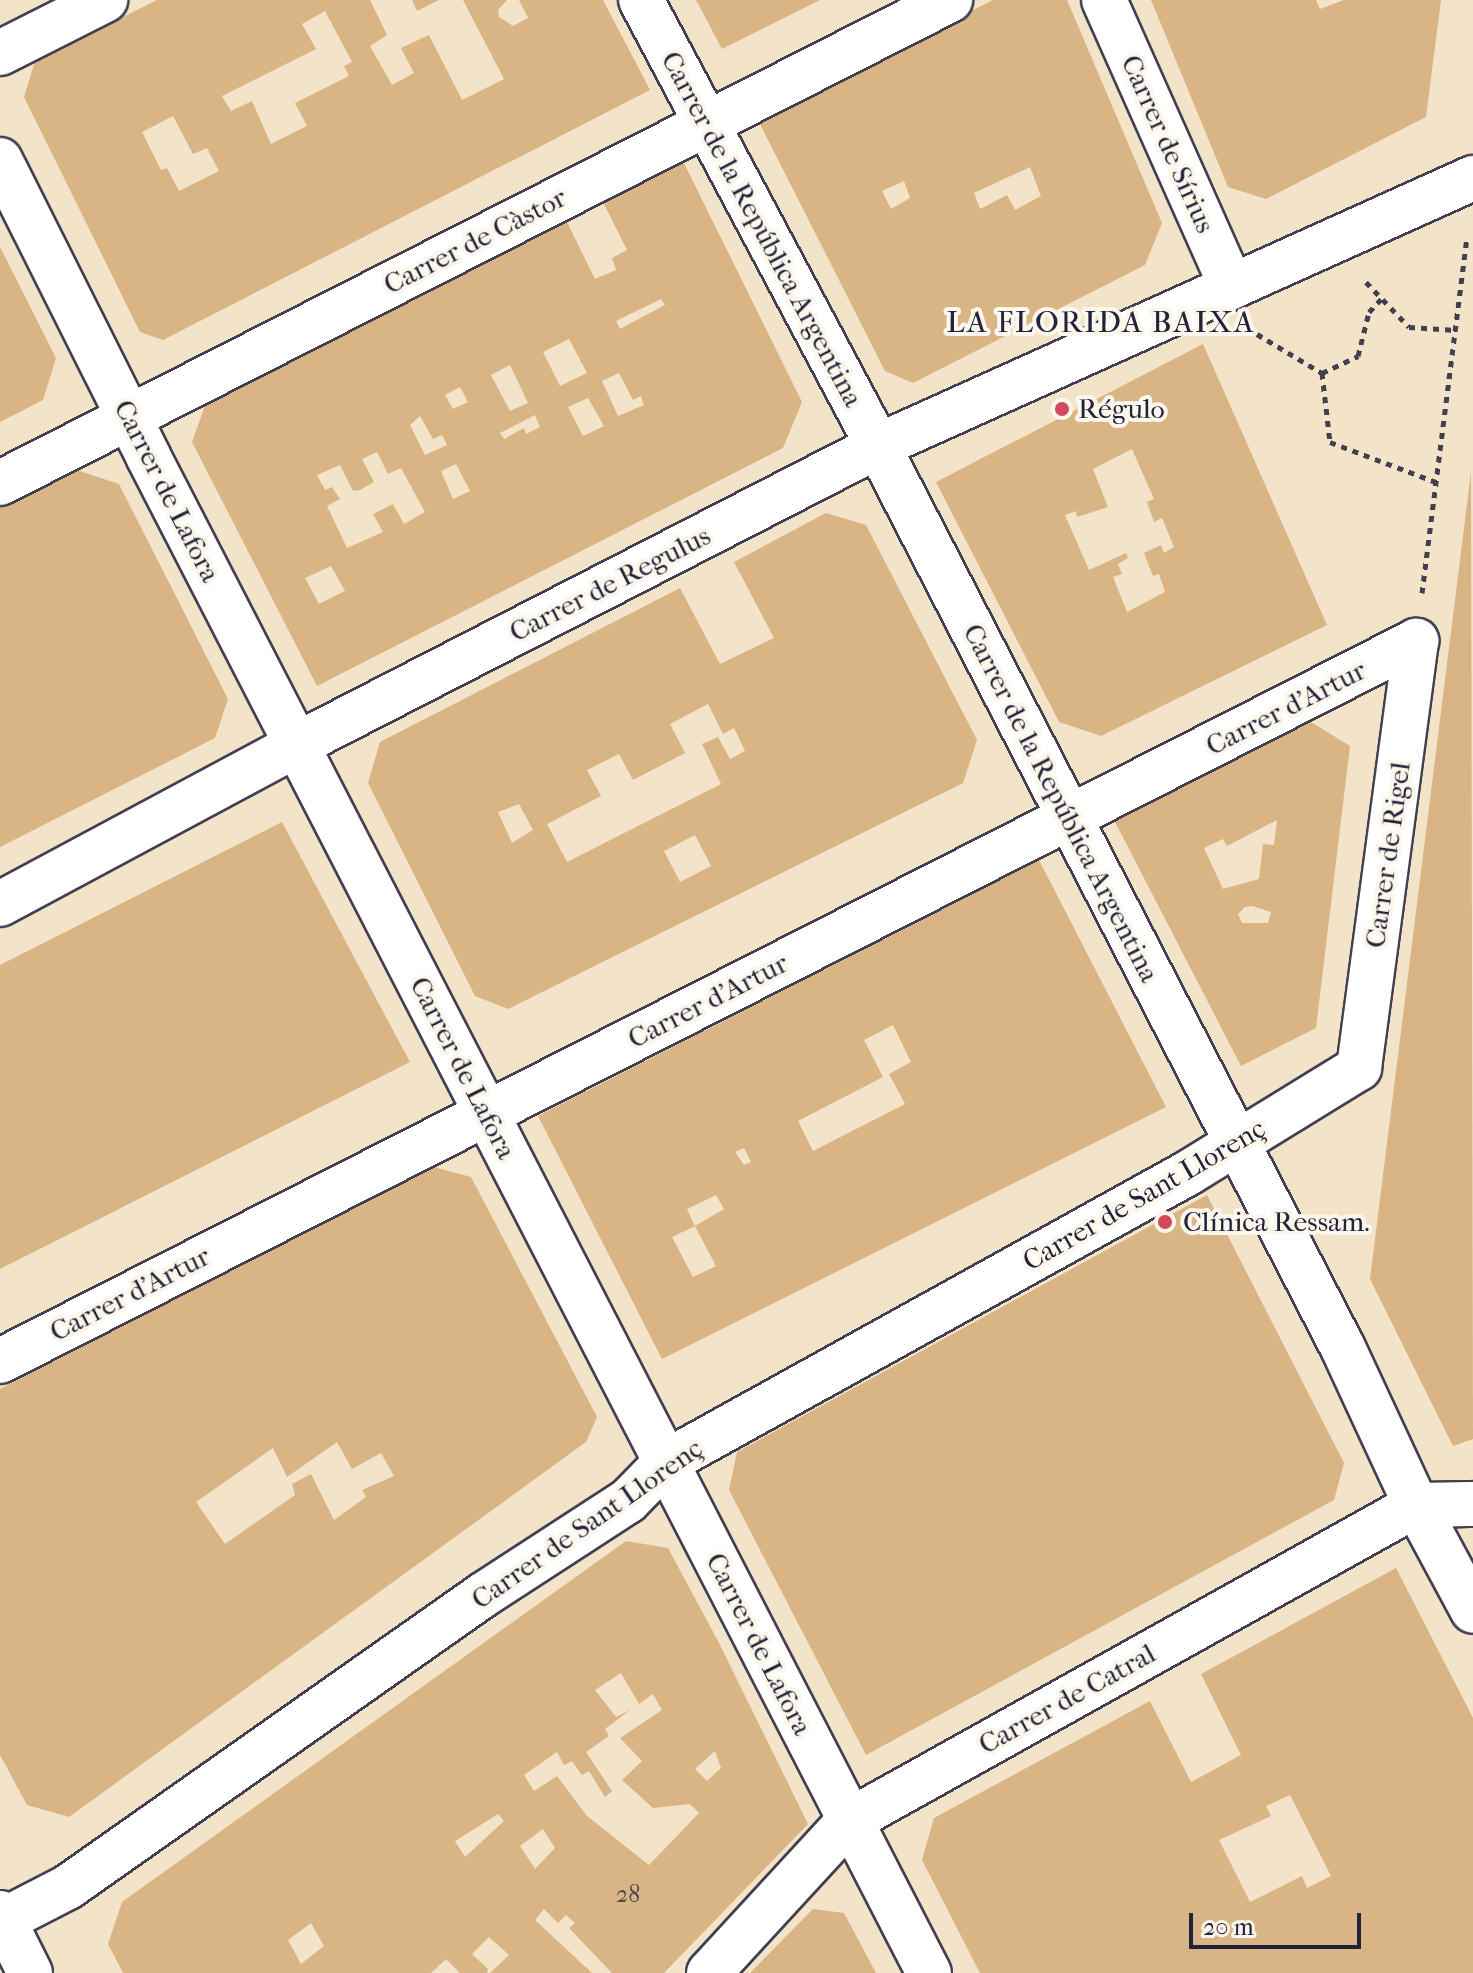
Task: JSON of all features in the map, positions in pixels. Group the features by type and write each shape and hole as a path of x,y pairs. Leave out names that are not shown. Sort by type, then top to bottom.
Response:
{"street":[{"path":"0,53 105,0"},
{"name":"Carrer de la República Argentina","path":"641,0 704,125 878,446 1343,1348 1416,1505 1473,1611"},
{"name":"Carrer de Càstor","path":"0,483 950,0"},
{"name":"Carrer de Sírius","path":"1104,0 1217,294"},
{"name":"Carrer de Lafora","path":"0,160 128,418 929,1973"},
{"name":"Carrer de Regulus","path":"0,904 298,744 878,446 1473,178"},
{"name":"Carrer d'Artur","path":"0,1361 1416,641"},
{"name":"Carrer de Rigel","path":"1359,1068 1416,641"},
{"name":"Carrer de Sant Llorenç","path":"1,1917 68,1887 483,1595 628,1501 666,1462 1174,1181 1359,1068"},
{"name":"Carrer de Catral","path":"709,1973 849,1821 1416,1505 1473,1504"},
{"path":"1,1917 30,1973"}],"path":[{"path":"1416,641 1467,236"},
{"path":"1329,243 1409,327 1456,330"},
{"path":"1217,294 1322,373 1330,442 1436,482"},
{"path":"1322,373 1358,356 1369,312 1381,299"}],"building":[{"path":"157,0 370,0 387,35 370,46 392,85 414,73 401,48 429,35 462,100 504,79 463,0 507,0 498,10 499,17 513,26 528,18 519,0 603,0 650,90 163,340 140,332 24,97 35,61","holes":["325,11 352,62 344,66 349,76 295,103 307,126 271,144 252,101 231,111 222,96 316,49 302,24","173,116 193,154 207,148 219,171 179,191 167,168 161,170 142,132"]},
{"path":"412,0 439,0 417,11"},
{"path":"696,0 820,0 722,49"},
{"path":"993,0 1067,0 1162,223 1145,265 913,383 885,371 757,118","holes":["1030,167 1041,196 1015,210 1007,195 980,209 974,193","904,181 910,198 891,209 882,191"]},
{"path":"1151,0 1316,0 1320,9 1344,0 1441,0 1426,117 1266,199 1228,187"},
{"path":"682,159 802,402 783,448 317,686 192,442 206,403 565,218 595,279 616,270 612,258 627,250 602,200","holes":["661,299 665,305 620,329 616,321","569,339 587,373 560,386 543,352","510,365 528,403 510,411 491,375","619,373 633,400 641,396 644,405 618,416 602,381","460,387 468,402 453,409 445,395","588,398 604,426 583,436 568,407","535,415 540,427 526,434 524,428 504,439 500,433","420,416 433,439 442,435 447,445 425,455 410,425","377,452 388,474 401,468 425,512 404,524 393,504 373,514 383,532 347,548 327,506 340,499 332,487 325,490 317,475 340,465 353,491 374,482 362,459","456,464 470,491 453,499 441,471","331,566 345,591 319,604 305,578"]},
{"path":"0,247 56,358 43,400 0,422"},
{"path":"1203,344 1327,625 1101,736 1059,722 936,482","holes":["1132,449 1154,499 1147,502 1154,522 1162,518 1174,547 1164,553 1161,545 1144,553 1153,576 1159,574 1165,592 1127,612 1113,577 1122,574 1118,564 1128,558 1126,553 1089,570 1065,515 1076,511 1077,517 1108,507 1093,469"]},
{"path":"74,469 119,484 228,699 215,738 0,847 0,507"},
{"path":"1471,472 1473,1439 1453,1446 1370,1279"},
{"path":"826,513 866,525 977,740 963,783 508,1009 475,996 368,783 380,742 680,588 720,664 774,638 734,562","holes":["708,704 723,734 734,728 745,751 730,759 718,737 702,744 721,784 567,862 547,824 601,796 587,770 619,754 633,780 685,753 670,724","519,804 533,830 512,843 498,812","695,835 711,866 680,882 664,851"]},
{"path":"1311,722 1350,746 1316,1028 1241,1066 1114,820","holes":["1277,820 1274,845 1263,844 1259,879 1223,889 1204,848 1223,839 1227,846","1245,907 1271,912 1268,923 1242,923 1238,914"]},
{"path":"282,822 410,1062 0,1269 0,965"},
{"path":"1039,860 1166,1107 662,1359 538,1116","holes":["893,1025 911,1062 889,1074 905,1104 813,1151 798,1121 883,1077 864,1040","744,1148 751,1162 744,1165 735,1152","716,1195 724,1209 695,1226 687,1209","695,1226 716,1266 693,1277 672,1237"]},
{"path":"434,1167 471,1177 597,1417 586,1442 69,1817 27,1805 0,1755 0,1389","holes":["337,1442 352,1469 381,1453 394,1476 362,1490 366,1497 334,1520 311,1474 292,1484 295,1495 225,1544 196,1502 273,1448 287,1477"]},
{"path":"1207,1195 1344,1463 1334,1500 866,1755 729,1490 737,1452"},
{"path":"626,1541 668,1548 719,1643 808,1824 664,1973 612,1973 569,1928 575,1923 566,1915 558,1923 544,1909 535,1920 592,1973 490,1973 509,1955 489,1937 472,1954 488,1969 487,1973 460,1973 446,1959 431,1973 123,1973 108,1944 122,1902","holes":["621,1673 639,1704 653,1694 662,1710 620,1738 642,1761 622,1780 653,1808 690,1804 699,1813 649,1865 587,1816 557,1776 534,1791 524,1775 557,1752 564,1765 572,1761 582,1775 589,1771 605,1797 612,1791 586,1752 609,1736 605,1729 630,1710 616,1717 595,1690","715,1751 721,1768 707,1781 695,1769","498,1814 504,1821 465,1857 455,1841","543,1829 555,1848 535,1869 520,1846","311,1923 324,1946 301,1964 288,1940"]},
{"path":"1396,1568 1473,1718 1473,1973 980,1973 922,1860 934,1818 1150,1701 1191,1782 1241,1755 1201,1674","holes":["1290,1795 1331,1876 1307,1888 1302,1876 1250,1902 1219,1840 1271,1816 1266,1806"]},
{"path":"813,1909 844,1913 876,1973 750,1973"}],"place":[{"name":"Régulo","path":"1062,409"},
{"name":"Clínica Ressam.","path":"1165,1222"}],"district":[{"name":"LA FLORIDA BAIXA","path":"1101,323"}]}
